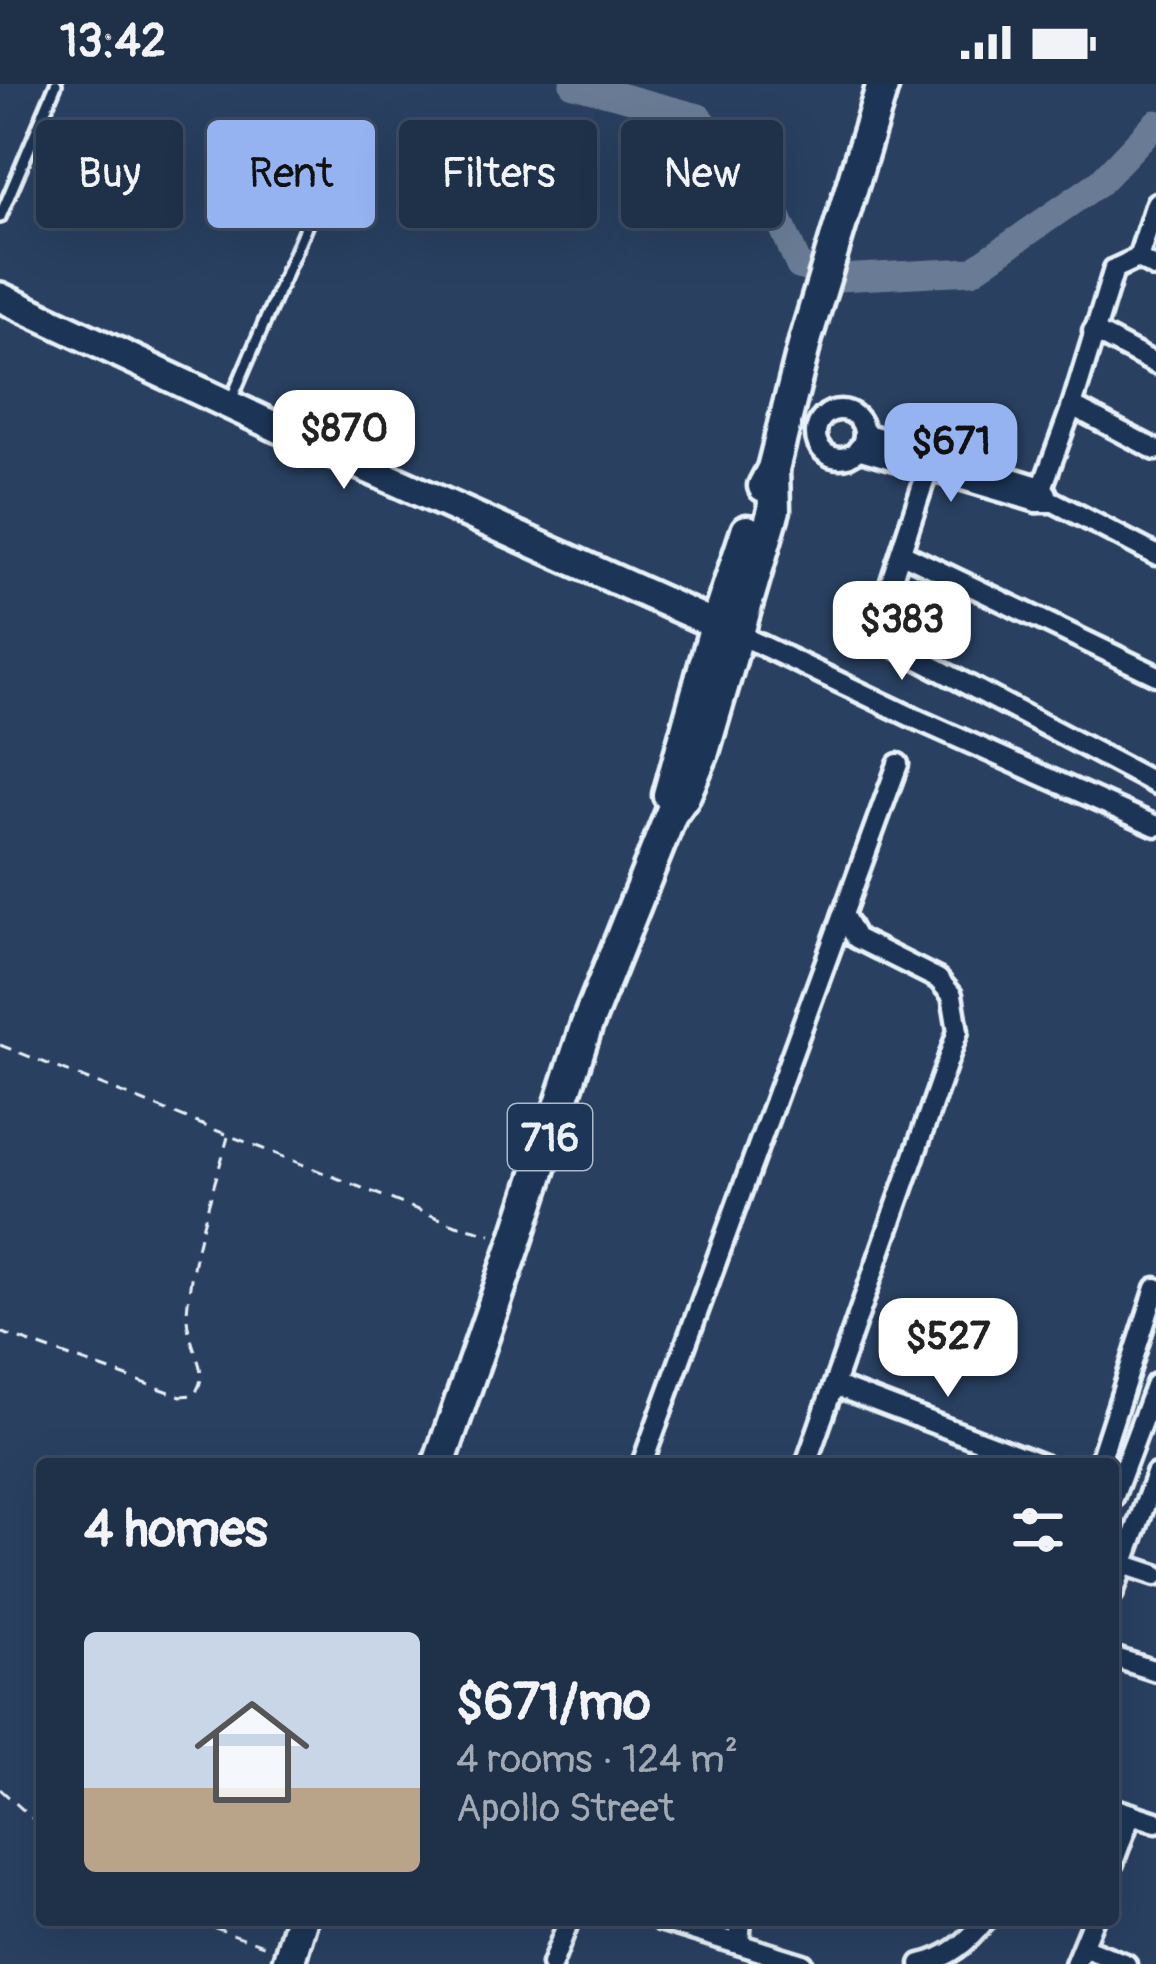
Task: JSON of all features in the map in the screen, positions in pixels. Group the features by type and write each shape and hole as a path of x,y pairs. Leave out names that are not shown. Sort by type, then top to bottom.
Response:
{"main road":[{"name":"716","path":"441,1458 586,1027 671,814 685,796 703,752 754,506 773,469 806,338 883,84"}],"street":[{"path":"1044,497 1114,269 1147,263 1156,203"},
{"path":"0,296 229,405 1156,826"},
{"path":"1093,331 1156,364"},
{"path":"1072,406 1156,450"},
{"path":"848,411 862,424 861,441 842,458 824,452 818,445 817,426 829,412 848,411"},
{"path":"785,418 817,426"},
{"path":"861,441 1044,497 1156,555"},
{"path":"931,462 876,627 877,637 1156,784"},
{"path":"902,553 1156,675"},
{"path":"644,1458 898,764"},
{"path":"812,1458 958,1031 952,995 938,979 856,938 843,914"},
{"path":"1101,1458 1155,1294"},
{"path":"1119,1482 1156,1384"},
{"path":"836,1386 1026,1458"},
{"path":"1119,1576 1156,1475"},
{"path":"1123,1564 1156,1575"},
{"path":"1119,1659 1156,1672"},
{"path":"1122,1811 1156,1822"},
{"path":"552,1964 567,1926"},
{"path":"680,1926 803,1964"},
{"path":"739,1944 740,1926"},
{"path":"921,1964 968,1942 980,1926"},
{"path":"1091,1926 1079,1956 1126,1964"}],"lane":[{"path":"0,217 56,84"},
{"path":"229,405 305,228"}],"path":[{"path":"0,1046 456,1225 517,1238"},
{"path":"0,1332 181,1396 195,1395 202,1376 187,1319 190,1283 229,1134"},
{"path":"0,1789 36,1822"},
{"path":"216,1926 293,1946"}],"waterway":[{"path":"573,84 699,117 768,193 799,266 838,278 972,271 1099,183 1156,123"}]}
